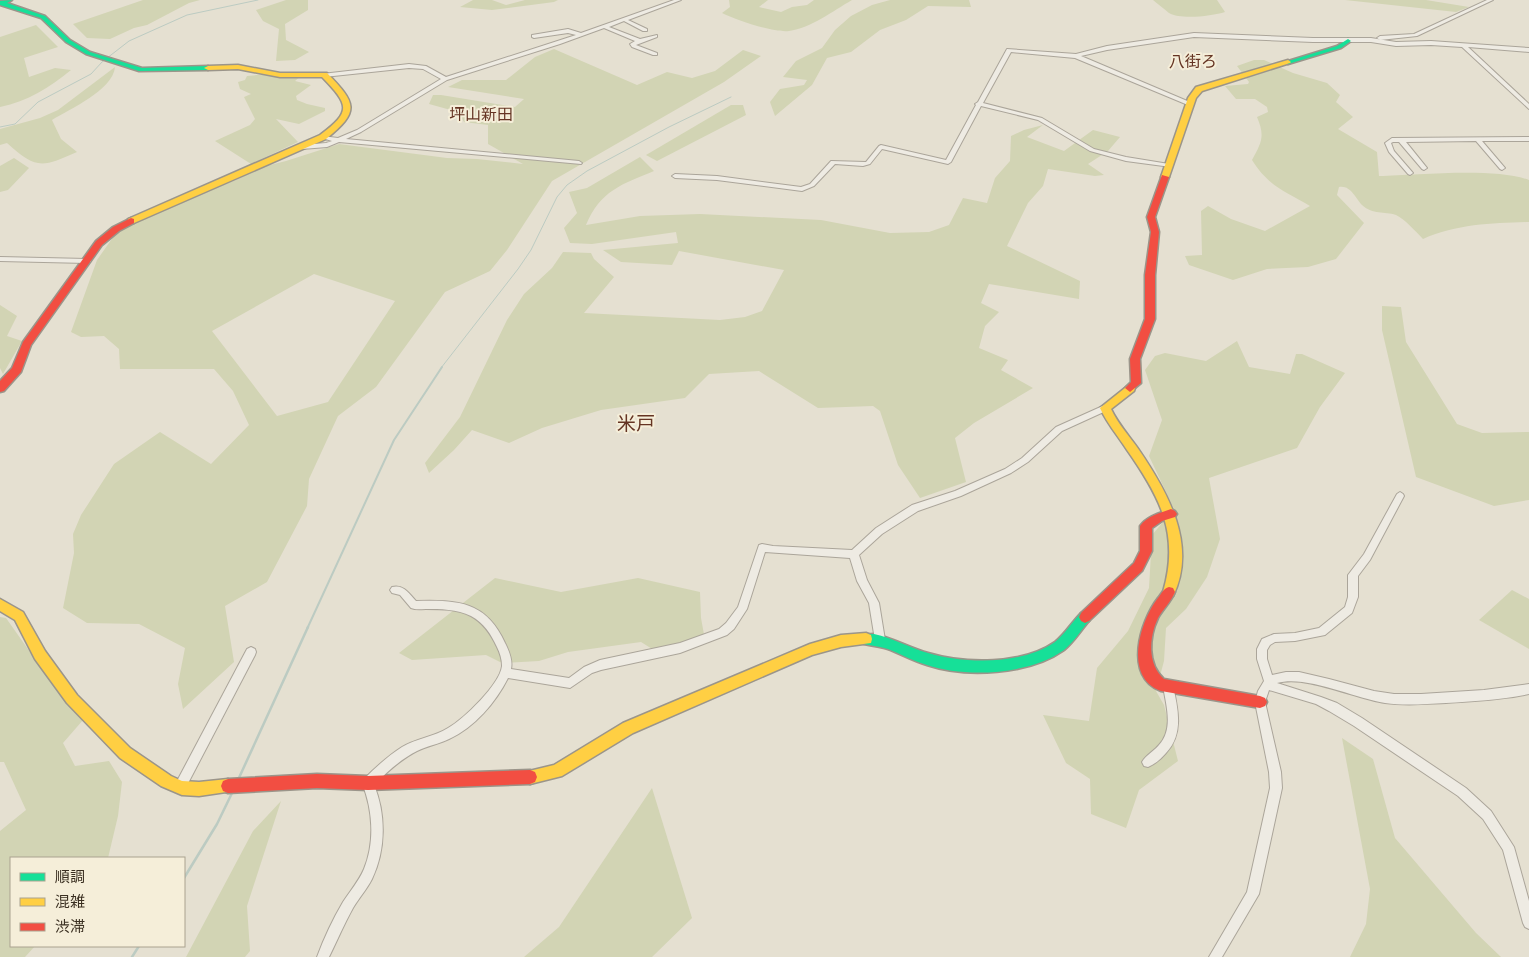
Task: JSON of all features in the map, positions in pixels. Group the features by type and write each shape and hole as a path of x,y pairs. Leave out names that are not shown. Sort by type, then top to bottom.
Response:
{"street":[{"path":"302,147 327,145 338,140 380,119 445,79 558,43 679,0"},
{"path":"1371,40 1372,38 1415,35 1491,0"},
{"path":"3,2 43,17 68,41 88,53 141,70 158,71 238,67 280,75 324,75 409,66 424,67 445,79"},
{"path":"623,19 645,30"},
{"path":"603,26 640,41"},
{"path":"534,36 568,31 579,34"},
{"path":"1076,56 1107,48 1194,35 1348,41 1371,40 1396,44 1462,45 1529,50"},
{"path":"654,54 633,44 655,36"},
{"path":"505,673 570,683 588,670 600,665 680,648 723,632 730,626 742,608 762,548 854,554 879,530 915,508 958,494 1008,471 1060,429 1105,408 1136,383 1135,359 1150,319 1150,276 1155,232 1151,217 1190,104 1200,89 1339,47 1348,41"},
{"path":"1462,45 1529,107"},
{"path":"675,176 717,178 802,188 812,185 834,162 868,163 881,147 948,162 1009,50 1076,56 1190,104"},
{"path":"0,388 17,369 26,344 104,238 120,226 324,137 344,119 349,107 346,97 324,75"},
{"path":"978,104 1040,119 1092,150 1126,159 1169,166"},
{"path":"324,137 338,140 579,163"},
{"path":"1410,173 1390,151 1388,144 1392,140 1529,139"},
{"path":"1401,140 1424,168"},
{"path":"1477,140 1502,168"},
{"path":"0,259 87,261"},
{"path":"1105,408 1163,498 1171,514 1177,537 1175,575 1166,600 1152,618 1145,655 1146,670 1150,678 1153,682 1168,686 1260,702"},
{"path":"1268,684 1262,659 1262,649 1266,642 1274,638 1321,632 1349,610 1353,598 1353,575 1367,557 1400,496"},
{"path":"0,604 19,616 40,655 72,699 125,753 166,781 180,787 198,788 317,781 368,783 537,778 557,772 628,728 810,650 841,641 880,640 928,659 959,666 984,668 1003,666 1049,652 1062,644 1081,621 1138,567 1146,551 1145,534 1146,526 1149,522 1171,514"},
{"path":"854,554 862,581 874,603 880,640"},
{"path":"368,783 381,770 414,747 454,732 492,694 505,673 507,665 496,632 487,621 473,611 461,607 414,605 403,592 395,590"},
{"path":"180,787 252,652"},
{"path":"1215,957 1253,894 1276,788 1275,772 1260,702 1262,693 1268,684 1277,678 1307,679 1384,698 1406,699 1529,690"},
{"path":"1268,684 1333,707 1462,792 1487,816 1508,847 1529,924"},
{"path":"1148,762 1162,753 1169,743 1173,731 1174,715 1168,686"},
{"path":"324,957 348,906 372,865 376,817 375,801 368,783"}],"green space":[{"path":"143,0 200,0 189,3 147,25 134,28 110,39 87,38 73,24"},
{"path":"286,0 308,0 308,10 285,24 286,40 309,52 295,60 276,61 279,29 263,21 256,10"},
{"path":"473,0 492,0 506,5 525,0 558,0 492,10 460,7"},
{"path":"729,0 768,0 759,7 781,12 792,7 807,5 814,0 852,0 805,26 782,31 755,25 722,13 730,7"},
{"path":"890,0 969,0 971,7 928,6 906,20 880,30 851,52 827,58 812,85 775,116 770,102 780,89 804,85 807,80 783,77 796,61 822,48 835,30 851,16 872,5"},
{"path":"1153,0 1217,0 1225,12 1189,17 1174,15"},
{"path":"1345,0 1426,0 1469,7 1456,12"},
{"path":"36,25 58,47 24,58 29,77 55,68 71,70 55,83 38,93 0,107 0,37"},
{"path":"554,49 637,85 667,72 692,78 715,71 743,50 761,56 724,82 552,181 507,250 490,271 445,292 376,387 338,416 309,479 307,506 267,582 225,606 234,662 183,709 178,684 185,648 139,624 87,623 63,608 74,553 73,534 81,515 114,464 160,432 211,464 249,425 233,391 214,369 120,369 119,349 104,336 81,337 71,332 97,260 121,226 236,180 262,167 339,144 447,158 523,164 488,144 488,125 464,122 458,112 429,104 433,95 441,95 515,107 524,99 448,87 462,80 506,80 535,57","holes":["314,274 395,301 328,402 277,416 212,331"]},
{"path":"1254,60 1264,60 1293,73 1327,83 1340,95 1336,102 1353,117 1338,129 1377,152 1379,176 1477,173 1515,176 1529,180 1529,222 1462,227 1423,239 1396,215 1370,210 1362,205 1350,190 1339,187 1337,195 1364,223 1336,259 1308,267 1267,269 1233,280 1189,265 1185,256 1202,255 1201,211 1208,206 1231,219 1265,231 1310,206 1271,182 1252,160 1262,134 1257,117 1268,112 1267,107 1255,99 1236,99 1225,86 1248,84 1249,82 1237,66"},
{"path":"115,67 107,83 99,91 52,120 61,139 77,152 55,161 39,163 25,158 7,143 0,145 0,129 40,118 58,110"},
{"path":"279,73 302,75 295,81 311,85 296,96 297,100 325,108 325,111 299,124 276,119 298,142 251,164 215,141 250,125 255,119 244,97 251,94 240,89 238,82 245,80 247,76"},
{"path":"731,105 743,105 746,115 657,161 646,155"},
{"path":"1043,125 1027,137 1064,151 1093,130 1120,137 1108,151 1088,164 1104,175 1095,176 1048,169 1043,186 1028,203 1007,246 1080,281 1079,299 989,284 981,303 999,312 985,326 979,348 1008,360 1001,370 1033,388 974,423 955,438 966,482 920,498 898,465 880,411 873,406 818,408 759,371 709,374 685,398 601,410 542,428 509,443 472,430 429,473 425,463 460,417 507,320 524,294 552,268 563,252 591,253 594,259 614,277 584,313 720,320 745,317 762,311 784,270 679,251 672,265 621,262 603,250 678,243 676,232 592,244 570,243 564,228 577,213 569,192 587,188 640,157 654,171 622,185 605,196 592,213 586,225 640,216 700,214 821,220 890,233 929,232 949,225 963,198 987,203 995,178 1010,161 1011,136"},
{"path":"14,158 29,168 8,190 0,192 0,166"},
{"path":"0,305 17,316 7,336 22,341 3,374 0,368"},
{"path":"1382,306 1401,307 1406,342 1457,424 1482,433 1529,432 1529,500 1494,506 1416,477 1382,330"},
{"path":"1237,341 1249,367 1290,374 1296,354 1302,354 1345,373 1320,407 1297,448 1209,478 1220,539 1207,577 1186,609 1166,628 1164,661 1156,691 1164,705 1178,761 1139,790 1126,828 1091,814 1090,779 1066,763 1043,715 1089,721 1097,668 1128,631 1149,588 1152,535 1174,509 1149,456 1162,420 1145,370 1155,356 1165,353 1206,361"},
{"path":"495,578 561,592 638,578 700,592 701,618 705,640 665,657 641,642 568,652 539,661 502,663 486,655 412,660 399,653"},
{"path":"1512,590 1529,599 1529,649 1479,620"},
{"path":"0,617 6,618 66,703 83,720 63,743 75,766 109,761 122,782 118,816 108,857 10,857 10,947 34,947 25,957 0,957 0,831 26,810 4,762 0,762"},
{"path":"1342,738 1373,759 1395,838 1476,933 1501,957 1350,957 1366,924 1370,889"},
{"path":"652,788 692,918 652,957 524,957 559,927"},
{"path":"281,801 247,906 250,951 245,957 186,957 253,831"}],"waterway":[{"path":"0,127 15,124 38,102 91,74 102,62 129,41 187,15 258,0"},
{"path":"441,368 518,269 531,250 557,197 567,185 587,171 669,127 731,97"},
{"path":"307,629 394,440 442,367"},
{"path":"238,780 308,627"},
{"path":"185,876 217,824 233,791"},
{"path":"132,957 138,947"}],"traffic: fast":[{"path":"0,3 9,0"},
{"path":"1,3 43,17 68,41 88,53 141,70 208,68"},
{"path":"1288,62 1339,47 1348,41"},
{"path":"866,639 889,644 940,663 978,667 1003,665 1028,659 1055,648 1063,643 1085,617"}],"traffic: slow":[{"path":"1165,177 1192,98 1199,89 1288,62"},
{"path":"131,221 323,137 335,128 347,114 348,107 346,101 324,75 280,75 238,67 208,68"},
{"path":"1130,388 1105,408 1147,472 1167,510 1176,550 1175,571 1169,592"},
{"path":"0,604 19,616 40,655 72,699 125,753 166,781 182,788 199,789 228,786"},
{"path":"530,777 557,771 628,728 810,650 841,641 866,639"}],"traffic: jam":[{"path":"1130,388 1136,383 1135,359 1150,319 1150,275 1155,232 1151,217 1165,177"},
{"path":"0,388 17,369 26,344 99,243 116,229 131,221"},
{"path":"1085,617 1138,567 1146,551 1146,526 1158,518 1171,514"},
{"path":"1169,592 1154,614 1145,642 1146,662 1154,679 1161,685 1260,702"},
{"path":"228,786 317,781 368,783 530,777"}],"district":[{"name":"八街ろ","path":"1193,61"},
{"name":"坪山新田","path":"481,114"},
{"name":"米戸","path":"636,422"}]}
